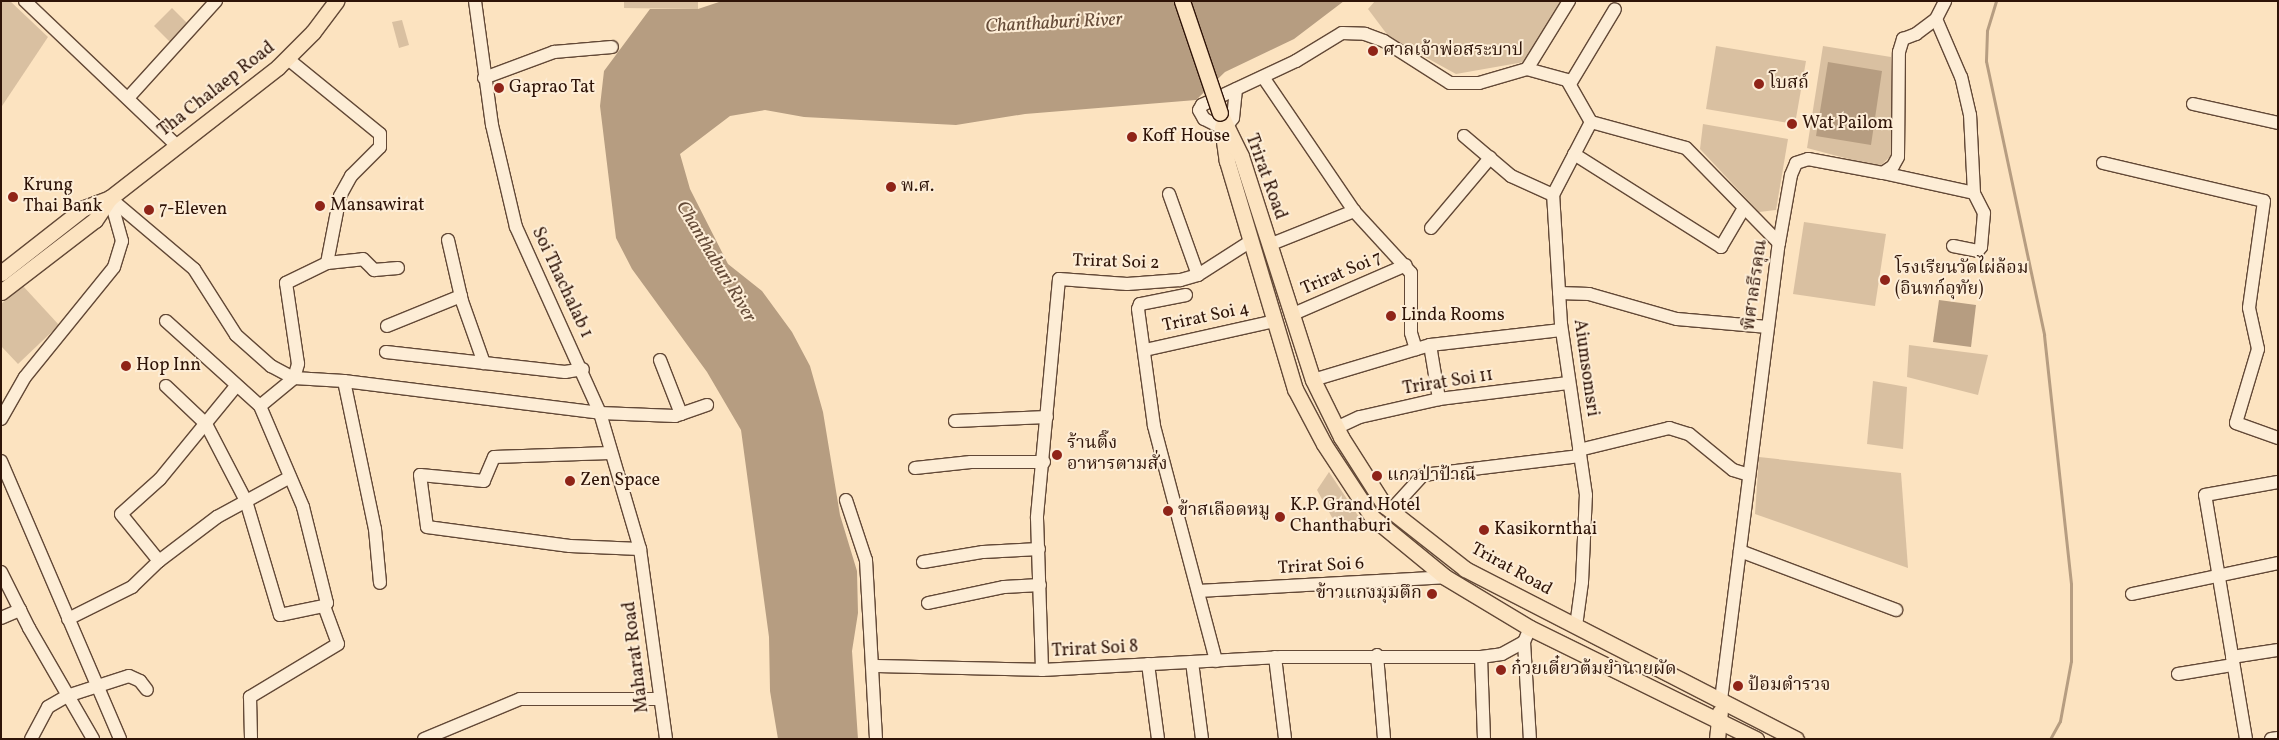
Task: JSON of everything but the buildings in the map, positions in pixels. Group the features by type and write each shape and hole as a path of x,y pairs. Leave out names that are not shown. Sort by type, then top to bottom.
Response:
{"main road":[{"name":"Tha Chalaep Road","path":"1,273 84,208 110,198 288,59 314,32 336,1"},
{"name":"Trirat Road","path":"1182,1 1222,122 1241,156 1313,380 1336,428 1391,510 1465,569 1796,739"},
{"name":"Trirat Road","path":"1222,122 1227,161 1295,389 1324,444 1372,517 1445,577 1527,635 1718,720 1756,739"},
{"name":"Tha Chalaep Road","path":"1,292 95,220 110,198"},
{"path":"1717,739 1721,700"}],"street":[{"path":"25,1 177,146"},
{"path":"128,98 216,1"},
{"name":"Soi Thachalab 1","path":"475,1 484,78 516,227 583,369 600,413 645,572"},
{"path":"1527,68 1569,1"},
{"path":"1883,173 1894,166 1898,157 1899,52 1903,39 1916,34 1936,18 1945,1"},
{"path":"1570,84 1615,10"},
{"path":"1936,18 1961,77 1970,115 1974,193 1984,214 1981,247 1978,251 1953,246"},
{"path":"1236,89 1233,118 1222,122 1207,122 1200,107 1236,89 1263,77 1348,32 1384,41 1450,83 1479,83 1527,68 1567,80 1591,122 1686,148 1779,244"},
{"path":"484,78 564,50 612,47"},
{"path":"288,59 380,134 380,147 351,176 340,196 327,263"},
{"path":"1263,77 1354,211 1406,265 1411,273 1412,333 1416,349"},
{"path":"2193,104 2278,123"},
{"path":"1464,136 1511,176 1553,195 1591,122"},
{"path":"1574,154 1721,247 1744,208"},
{"path":"1430,228 1490,158"},
{"name":"พิศาลธีรคุณ","path":"1721,700 1779,244 1796,163 1808,158 1883,173"},
{"path":"2103,162 2264,201 2249,308 2258,349 2236,423 2278,438"},
{"path":"1883,173 1974,193"},
{"path":"1169,194 1198,275"},
{"name":"Aiumsomsri","path":"1553,195 1561,330 1586,495 1582,582 1576,626"},
{"path":"110,198 194,268 236,336 271,366 294,378 344,381 600,413 681,414 707,405"},
{"path":"1,419 25,377 114,267 122,241 110,198"},
{"path":"1269,245 1354,211"},
{"path":"448,240 461,296 484,363"},
{"name":"Trirat Soi 2","path":"1059,279 1127,284 1160,283 1198,275 1251,242"},
{"path":"260,406 294,378 298,364 286,282 327,263 358,259 365,260 374,270 398,268"},
{"name":"Trirat Soi 7","path":"1291,315 1406,265"},
{"name":"Trirat Soi 8","path":"1059,279 1038,518 1042,670 1275,657 1377,655 1481,657 1502,654 1527,635"},
{"path":"1559,293 1589,294 1677,318 1768,327"},
{"path":"1186,295 1138,306 1154,426 1216,660"},
{"path":"387,326 461,296"},
{"path":"166,321 260,406 303,507 327,604 280,615 246,501 206,424 166,386"},
{"name":"Trirat Soi 4","path":"1145,350 1275,321"},
{"path":"1313,380 1430,345 1561,330"},
{"path":"1430,345 1439,399"},
{"path":"386,352 565,372 583,369"},
{"path":"660,360 681,414"},
{"path":"344,381 375,529 380,582"},
{"name":"Trirat Soi 11","path":"1336,428 1360,417 1439,399 1568,383"},
{"path":"159,561 121,514 160,480 236,386"},
{"path":"954,421 1048,417"},
{"path":"1391,510 1423,474 1580,453 1669,428 1689,434 1733,470 1749,474"},
{"path":"610,453 494,457 484,481 420,475 427,527 570,546 640,549"},
{"path":"1,461 120,739"},
{"path":"914,468 970,462 1044,462"},
{"path":"68,619 132,587 159,561 217,517 290,477"},
{"path":"2246,739 2205,496 2278,482"},
{"path":"846,500 866,560 876,739"},
{"path":"923,562 983,552 1039,549"},
{"path":"1740,551 1896,610"},
{"path":"2132,594 2218,574 2278,563"},
{"path":"1,572 67,696 93,739"},
{"name":"Maharat Road","path":"645,572 659,699 666,739"},
{"name":"Trirat Soi 6","path":"1198,591 1445,577"},
{"path":"928,603 1004,587 1040,585"},
{"path":"251,739 250,697 338,644 324,606"},
{"path":"1,618 20,610"},
{"path":"1527,635 1530,739"},
{"path":"2178,674 2278,650"},
{"path":"1377,655 1384,739"},
{"path":"1275,657 1285,739"},
{"path":"1481,657 1484,739"},
{"path":"1192,662 1202,739"},
{"path":"1148,664 1158,739"},
{"path":"872,666 1042,670"},
{"path":"32,739 48,707 67,696 98,688 129,676 140,682 147,690"},
{"path":"424,739 520,699 659,699"},
{"path":"2271,739 2278,738"}],"shaded area":[{"path":"1,1 10,1 48,37 2,106"},
{"path":"624,1 698,1 698,9 624,8"},
{"path":"1375,1 1562,1 1524,62 1456,74 1389,37 1368,9"},
{"path":"172,8 188,24 170,42 154,26"},
{"path":"402,20 409,45 399,48 392,22"},
{"path":"1716,46 1806,61 1795,124 1706,109"},
{"path":"1823,46 1891,57 1891,156 1879,167 1807,148"},
{"path":"1703,124 1788,139 1776,210 1759,212 1700,149"},
{"path":"1804,222 1886,234 1875,306 1793,294"},
{"path":"23,286 59,325 18,364 1,346 1,304"},
{"path":"1909,345 1988,355 1978,395 1907,377"},
{"path":"1873,381 1907,387 1903,449 1867,444"},
{"path":"1759,457 1901,473 1908,568 1755,514"},
{"path":"1329,472 1363,523 1335,523 1317,490"}],"water":[{"name":"Chanthaburi River","path":"722,1 1344,1 1294,39 1225,72 1196,100 1025,114 956,125 804,117 765,110 730,116 680,154 690,189 728,264 762,291 792,332 810,366 823,412 840,515 857,571 858,613 852,651 858,739 778,739 770,691 769,637 741,430 707,372 632,269 616,238 600,106 604,71 650,9 698,9"},
{"path":"1828,62 1882,71 1871,145 1816,136"},
{"path":"1939,300 1976,305 1971,347 1933,342"}],"waterway":[{"path":"1996,1 1987,31 1986,61 2044,335 2071,584 2071,661 2060,721 2050,739"}],"place":[{"name":"ศาลเจ้าพ่อสระบาป","path":"1373,51"},
{"name":"โบสถ์","path":"1759,84"},
{"name":"Gaprao Tat","path":"499,88"},
{"name":"Wat Pailom","path":"1792,124"},
{"name":"Koff House","path":"1132,137"},
{"name":"พ.ศ.","path":"891,187"},
{"name":"Krung Thai Bank","path":"13,197"},
{"name":"Mansawirat","path":"320,206"},
{"name":"7-Eleven","path":"149,210"},
{"name":"โรงเรียนวัดไผ่ล้อม (อินทก์อุทัย)","path":"1885,280"},
{"name":"Linda Rooms","path":"1391,316"},
{"name":"Hop Inn","path":"126,366"},
{"name":"ร้านติ๊ง อาหารตามสั่ง","path":"1057,455"},
{"name":"แกวป่าป้าณี","path":"1377,476"},
{"name":"Zen Space","path":"570,481"},
{"name":"ข้าสเลือดหมู","path":"1168,511"},
{"name":"K.P. Grand Hotel Chanthaburi","path":"1280,517"},
{"name":"Kasikornthai","path":"1484,530"},
{"name":"ข้าวแกงมุมตึก","path":"1432,594"},
{"name":"ก๋วยเตี๋ยวต้มยำนายผัด","path":"1501,670"},
{"name":"ป้อมตำรวจ","path":"1738,686"}]}
